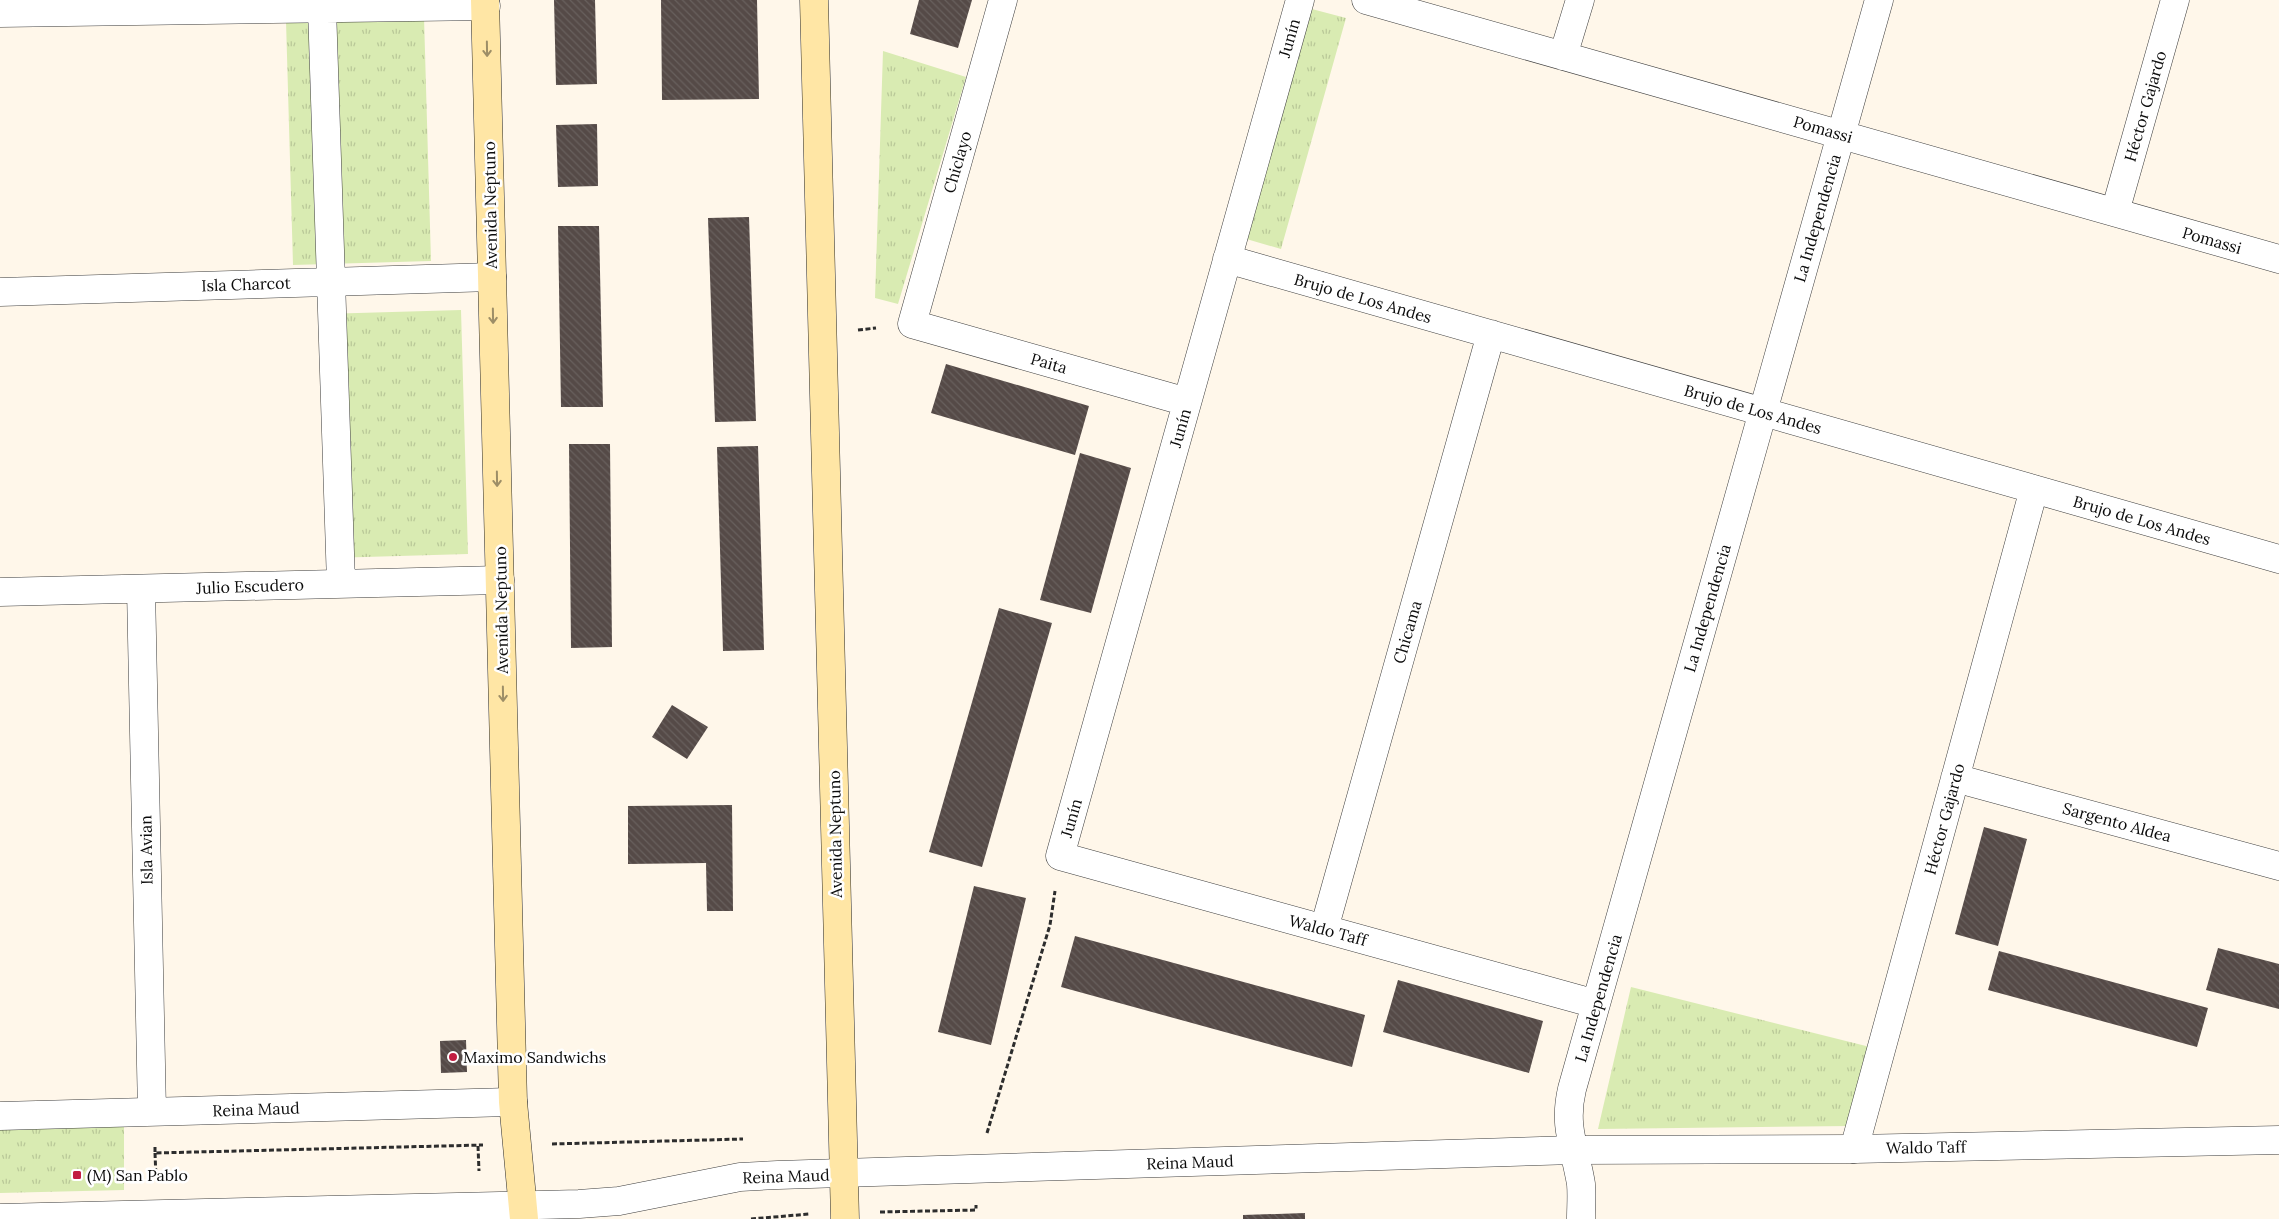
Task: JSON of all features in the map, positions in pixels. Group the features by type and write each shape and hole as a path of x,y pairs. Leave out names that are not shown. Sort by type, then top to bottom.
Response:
{"main road":[{"name":"Avenida Neptuno","path":"814,0 844,1216"},
{"name":"Avenida Neptuno","path":"486,3 513,1102 523,1213"}],"street":[{"name":"Chiclayo","path":"912,324 1003,0"},
{"name":"Junín","path":"1060,856 1300,0"},
{"name":"Pomassi","path":"1366,0 2279,259"},
{"path":"1563,56 1580,0"},
{"name":"La Independencia","path":"1581,1219 1581,1186 1569,1129 1568,1108 1879,0"},
{"name":"Héctor Gajardo","path":"2115,212 2175,0"},
{"path":"0,13 162,5 322,8 486,3"},
{"path":"322,8 341,583"},
{"name":"Brujo de Los Andes","path":"1227,259 2279,559"},
{"name":"Isla Charcot","path":"0,292 492,277"},
{"name":"Paita","path":"912,324 1187,402"},
{"name":"Chicama","path":"1324,929 1491,334"},
{"name":"Héctor Gajardo","path":"1854,1148 2034,489"},
{"name":"Julio Escudero","path":"0,592 500,580"},
{"name":"Isla Avian","path":"141,589 152,1112"},
{"name":"Sargento Aldea","path":"1955,778 2279,866"},
{"name":"Waldo Taff","path":"1060,856 1596,1004"},
{"name":"Reina Maud","path":"0,1116 513,1102"},
{"name":"Waldo Taff","path":"1574,1150 1854,1148 2279,1140"},
{"name":"Reina Maud","path":"0,1218 523,1213 619,1201 740,1177 1574,1150"}],"path":[{"path":"822,333 912,324"},
{"path":"751,1219 777,1216 844,1216 976,1210 976,1169 1050,925 1060,856"}],"green space":[{"path":"1308,8 1346,18 1281,249 1243,238"},
{"path":"424,17 431,261 293,265 286,21"},
{"path":"883,51 966,77 898,304 875,298"},
{"path":"461,310 468,554 330,558 323,314"},
{"path":"1631,987 1870,1047 1851,1126 1598,1129"},
{"path":"124,1120 124,1190 0,1193 0,1124"}],"building":[{"path":"554,0 595,0 597,84 556,85"},
{"path":"661,0 757,0 759,99 662,100"},
{"path":"919,0 972,0 958,48 910,34"},
{"path":"597,124 598,186 558,187 556,125"},
{"path":"749,217 756,421 715,422 708,218"},
{"path":"558,226 599,226 603,407 561,407"},
{"path":"946,364 1089,406 1075,455 931,413"},
{"path":"569,444 610,444 612,647 571,648"},
{"path":"758,446 764,650 723,651 717,447"},
{"path":"1080,453 1131,468 1091,613 1040,600"},
{"path":"999,608 1052,623 982,867 929,852"},
{"path":"672,705 708,727 687,759 652,737"},
{"path":"732,805 733,911 707,911 706,863 628,864 628,806"},
{"path":"1984,827 2027,839 1998,946 1955,934"},
{"path":"974,886 1026,898 991,1045 938,1032"},
{"path":"1075,936 1365,1015 1352,1067 1061,987"},
{"path":"2218,948 2279,964 2279,1009 2206,990"},
{"path":"1999,951 2208,1008 2197,1047 1988,990"},
{"path":"1398,980 1543,1021 1529,1073 1383,1032"},
{"name":"Maximo Sandwichs","path":"466,1040 467,1072 441,1073 440,1041"},
{"path":"1305,1213 1305,1219 1243,1219 1243,1215"}],"place":[{"name":"Maximo Sandwichs","path":"453,1057"},
{"name":"(M) San Pablo","path":"77,1175"}]}
